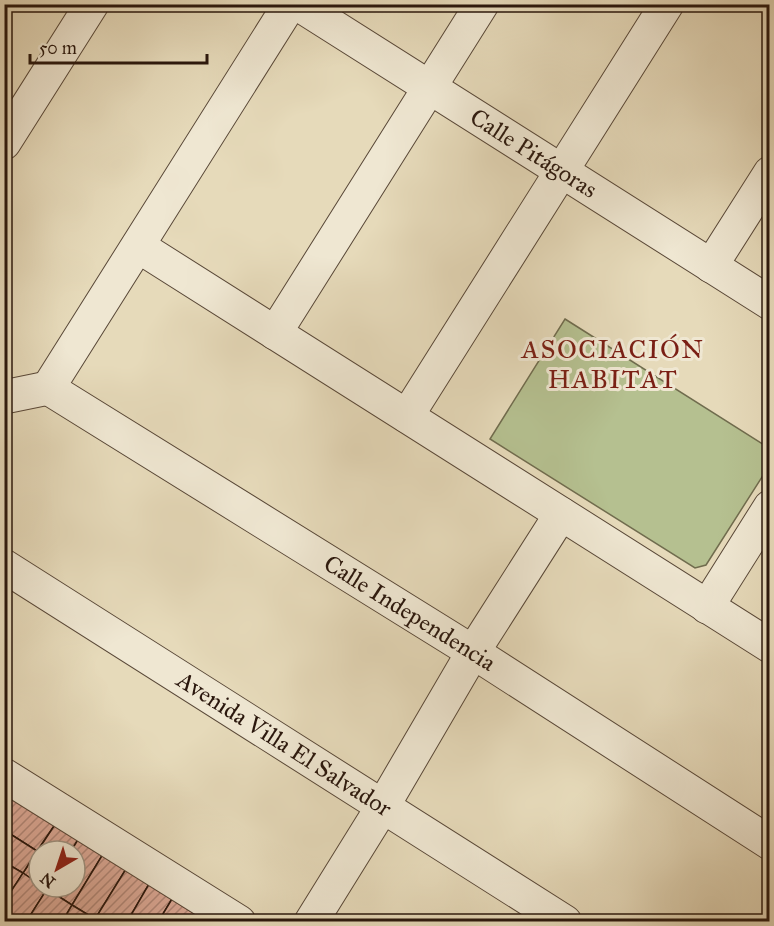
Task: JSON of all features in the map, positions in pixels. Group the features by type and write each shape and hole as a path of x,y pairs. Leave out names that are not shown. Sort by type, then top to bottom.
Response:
{"street":[{"path":"6,138 93,4"},
{"path":"4,397 48,388 290,4"},
{"name":"Calle Pitágoras","path":"298,4 770,303"},
{"path":"275,333 482,4"},
{"path":"407,416 667,4"},
{"path":"711,266 770,173"},
{"path":"138,246 770,646"},
{"name":"Calle Independencia","path":"48,388 473,652 770,843"},
{"path":"707,607 770,507"},
{"path":"311,921 473,652 561,514"},
{"name":"Avenida Villa El Salvador","path":"4,566 565,921"},
{"path":"4,775 239,921"}],"green space":[{"path":"565,319 769,448 769,466 706,565 695,568 490,439"}],"building":[{"path":"4,792 56,823 45,839 27,839 27,845 4,830"},
{"path":"56,823 79,838 78,839 45,839"},
{"path":"4,830 27,845 27,867 23,873 4,862"},
{"path":"87,843 103,854 87,880"},
{"path":"103,854 126,869 95,919 72,905 76,899 87,899 87,880"},
{"path":"4,862 23,873 7,898 4,897"},
{"path":"126,869 149,884 127,922 98,922 95,919"},
{"path":"23,873 27,876 27,899 41,899 26,922 4,922 4,902"},
{"path":"149,884 172,899 158,922 127,922"},
{"path":"41,899 63,899 72,905 62,922 26,922"},
{"path":"63,899 76,899 72,905"},
{"path":"172,899 197,915 192,922 158,922"},
{"path":"72,905 95,919 94,922 62,922"}],"district":[{"name":"ASOCIACIÓN HABITAT","path":"613,364"}]}
